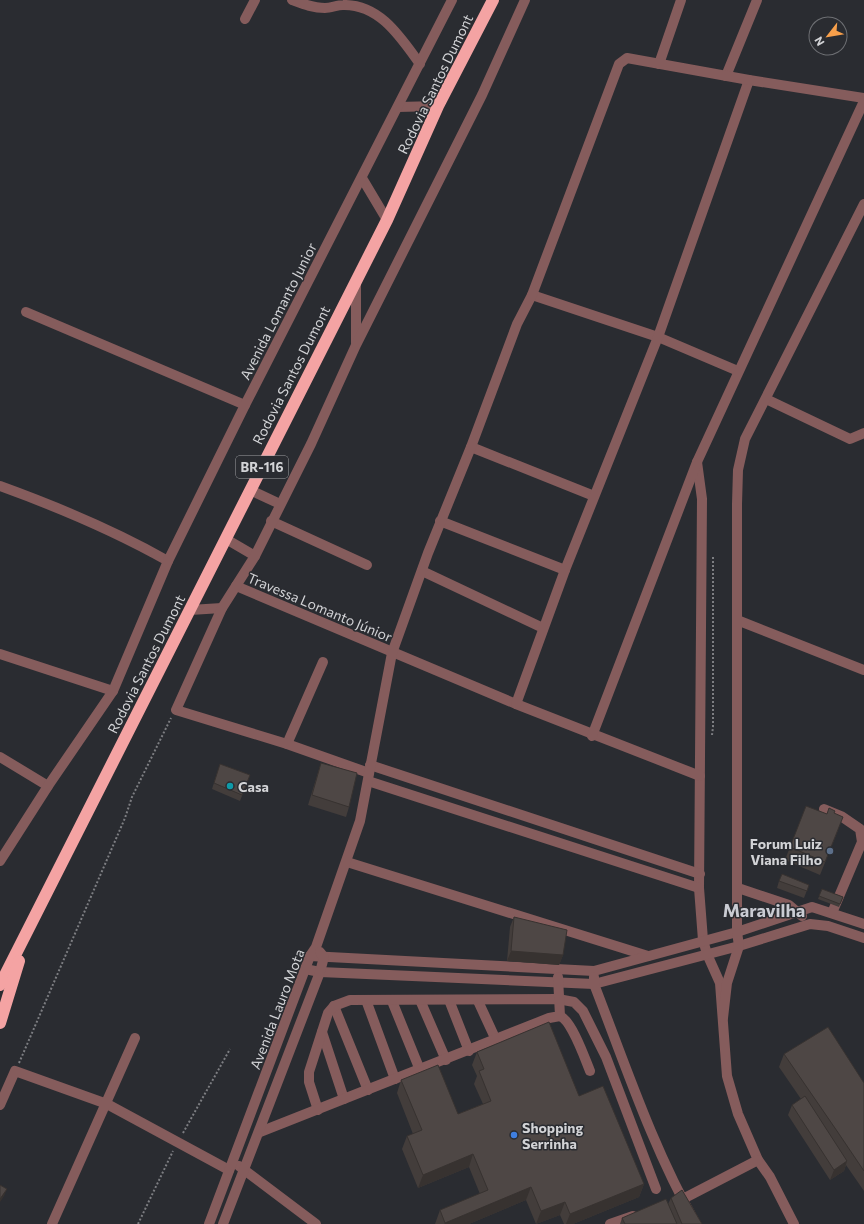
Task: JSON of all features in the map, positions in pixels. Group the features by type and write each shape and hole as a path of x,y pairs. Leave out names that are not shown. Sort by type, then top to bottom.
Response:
{"highway":[{"name":"Rodovia Santos Dumont","path":"0,985 356,278 387,220 438,106 493,0"},
{"name":"Rodovia Santos Dumont","path":"0,1023 27,933"}],"street":[{"path":"245,19 255,0"},
{"path":"292,0 318,7 357,6 377,14 394,29 420,64"},
{"name":"Avenida Lomanto Junior","path":"0,861 48,786 113,691 137,639 168,561 245,405 452,0"},
{"path":"525,0 482,94 356,345 311,444 255,556 222,608 176,710 286,744 699,888"},
{"path":"659,64 681,0"},
{"path":"726,76 757,0"},
{"path":"313,952 347,862 360,821 392,653 440,520 471,447 518,324 532,295 619,64 626,58 864,100 697,462 592,736"},
{"path":"516,704 565,570 658,337 749,80"},
{"path":"398,107 438,106"},
{"path":"362,178 387,220"},
{"path":"723,1018 727,983 739,946 737,932 736,504 738,470 746,439 864,204"},
{"path":"356,278 356,345"},
{"path":"532,295 658,337 738,371"},
{"path":"26,312 245,405"},
{"path":"766,399 850,439 864,433"},
{"path":"471,447 594,496"},
{"path":"697,462 702,499 699,888 703,940 707,954 720,982 727,1076 738,1114 758,1160 770,1177 794,1224"},
{"path":"0,486 50,504 140,545 168,561"},
{"path":"250,490 280,504"},
{"path":"440,520 565,570"},
{"path":"272,521 367,565"},
{"path":"226,538 255,556"},
{"path":"422,571 544,628"},
{"name":"Travessa Lomanto Júnior","path":"236,586 592,736 700,776"},
{"path":"190,610 222,608"},
{"path":"737,620 864,670"},
{"path":"0,654 113,691"},
{"path":"286,744 323,662"},
{"path":"0,757 48,786"},
{"path":"369,773 700,874"},
{"path":"824,809 841,816 860,829 862,842 832,913"},
{"path":"347,862 648,956"},
{"path":"738,888 790,905 810,924"},
{"path":"324,957 594,971 703,940 737,932 798,913 812,907 864,924"},
{"path":"305,969 320,972 594,984 739,946 810,924 828,926 864,938"},
{"name":"Avenida Lauro Mota","path":"209,1224 305,969 313,952 324,957 320,972 223,1224"},
{"path":"558,969 558,999 560,1016"},
{"path":"594,971 594,984 635,1089 683,1200 696,1224"},
{"path":"318,1110 309,1082 309,1072 328,1013 334,1006 350,1000 478,1001 558,999 574,1002 583,1011 606,1057 656,1189"},
{"path":"366,1000 395,1079"},
{"path":"420,1000 446,1060"},
{"path":"449,1000 469,1051"},
{"path":"392,1001 420,1070"},
{"path":"478,1001 496,1040"},
{"path":"334,1006 368,1090"},
{"path":"244,1132 258,1136 395,1079 469,1051 549,1018 560,1016 564,1018 573,1033 590,1071"},
{"path":"322,1032 344,1100"},
{"path":"55,1223 135,1038"},
{"path":"0,1105 15,1071 107,1104 231,1166 244,1169 316,1224"},
{"path":"668,1205 683,1200 758,1160"},
{"path":"610,1224 647,1212"}],"path":[{"path":"15,1071 125,818 129,802 176,710"}],"building":[{"path":"321,763 357,773 349,807 312,795"},
{"name":"Casa","path":"220,764 250,775 242,795 214,783"},
{"path":"806,806 827,814 829,808 835,811 834,813 843,817 825,862 790,847"},
{"path":"782,874 809,885 807,891 779,881"},
{"path":"822,889 843,897 840,904 819,896"},
{"path":"514,917 567,930 563,955 511,951"},
{"name":"Shopping Serrinha","path":"549,1022 579,1096 603,1086 644,1184 570,1214 565,1202 541,1211 531,1187 445,1223 440,1210 488,1190 473,1154 423,1175 407,1136 422,1130 401,1080 438,1065 458,1114 491,1101 479,1071 484,1069 477,1052"},
{"path":"828,1027 864,1083 864,1171 784,1054"},
{"path":"805,1096 847,1161 834,1170 792,1105"},
{"path":"0,1185 7,1189 0,1199"},
{"path":"682,1190 702,1224 682,1224 671,1198"},
{"path":"666,1199 677,1224 625,1224 622,1218"}],"place":[{"name":"Casa","path":"230,786"},
{"name":"Forum Luiz Viana Filho","path":"830,851"},
{"name":"Shopping Serrinha","path":"514,1135"}],"district":[{"name":"Maravilha","path":"764,910"}]}
